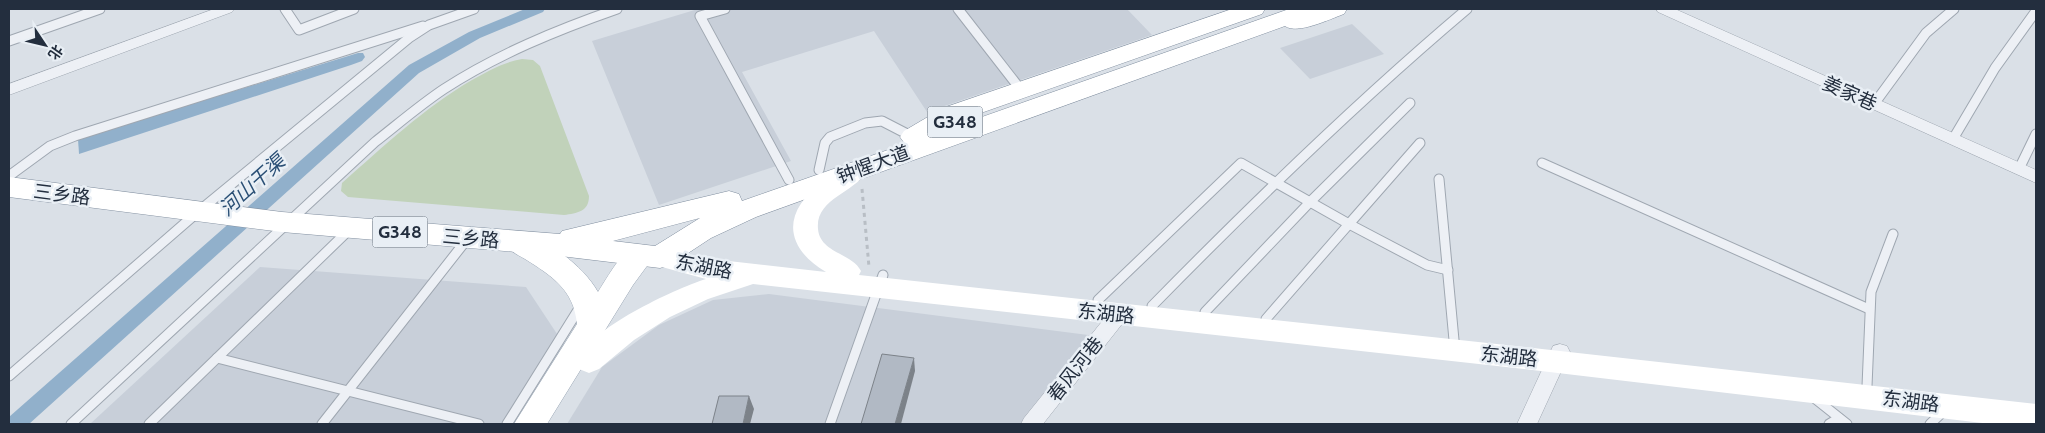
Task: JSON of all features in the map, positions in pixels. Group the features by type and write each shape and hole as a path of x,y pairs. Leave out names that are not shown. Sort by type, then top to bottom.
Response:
{"main road":[{"path":"913,137 952,114 1254,9"},
{"name":"钟惺大道","path":"549,424 665,235 696,216 789,180 1278,9"},
{"path":"1161,66 1311,9"},
{"path":"1161,66 1336,9"},
{"name":"钟惺大道","path":"530,424 624,277 651,256 712,224 860,168 924,155 1161,66"},
{"path":"860,168 824,194 809,212 806,223 807,241 813,249 833,265 870,277"},
{"name":"三乡路","path":"9,187 202,212"},
{"path":"518,242 606,232 739,198"},
{"name":"G348","path":"202,212 286,223"},
{"name":"三乡路","path":"286,223 518,242 651,256"},
{"path":"518,242 558,266 575,282 591,306 592,326"},
{"name":"东湖路","path":"651,256 706,255 1109,307 1558,357 1867,386 2036,407"},
{"name":"东湖路","path":"651,256 702,268 759,275 870,277"},
{"path":"589,361 651,313 711,287 759,275"},
{"name":"东湖路","path":"1109,307 1152,306 1454,340 1558,357 1803,389 1939,415 2036,417"}],"street":[{"path":"9,90 227,9"},
{"name":"姜家巷","path":"1663,9 2036,177"},
{"name":"春风河巷","path":"1032,424 1109,307"},
{"path":"1527,424 1558,357"}],"lane":[{"path":"9,41 100,9"},
{"path":"285,9 299,30 354,9"},
{"path":"9,376 409,38 429,25 474,9"},
{"path":"71,424 286,223 375,142 422,104 483,66 546,37 617,9"},
{"path":"725,9 700,16 789,180"},
{"path":"958,9 1021,90"},
{"path":"1152,306 1274,182 1401,63 1467,9"},
{"path":"1874,104 1926,33 1954,9"},
{"path":"1953,139 1995,68 2036,11"},
{"path":"9,176 50,146 75,136 454,16"},
{"path":"1205,312 1310,202 1410,103"},
{"path":"2019,169 2036,134"},
{"path":"1266,319 1420,143"},
{"path":"1109,307 1241,163 1418,261 1448,270"},
{"path":"1542,163 1869,309"},
{"path":"1439,179 1454,340"},
{"path":"149,424 351,228"},
{"path":"1867,386 1871,292 1893,234"},
{"path":"322,424 468,238"},
{"path":"830,424 870,277"},
{"path":"507,424 573,322 585,295"},
{"path":"217,358 478,424"},
{"path":"1803,389 1843,421"},
{"path":"1829,424 1843,421"}],"path":[{"path":"860,168 870,277"}],"shaded area":[{"path":"698,9 1127,9 1152,35 927,112 874,31 742,72 791,161 659,205 592,41"},
{"path":"1352,24 1384,54 1310,79 1280,48"},
{"path":"260,267 526,287 565,346 515,424 90,424"},
{"path":"769,294 1096,336 1026,424 567,424 602,367 659,325 713,300"}],"green space":[{"path":"522,59 533,60 540,66 589,196 585,209 564,215 348,197 341,191 342,183 437,103 490,70"}],"water":[{"path":"363,53 365,57 362,61 79,154 78,139"}],"building":[{"path":"882,354 914,358 895,424 861,424"},
{"path":"719,396 749,396 743,424 712,424"}],"waterway":[{"name":"河山干渠","path":"15,424 414,69 445,50 475,35 538,9"}]}
